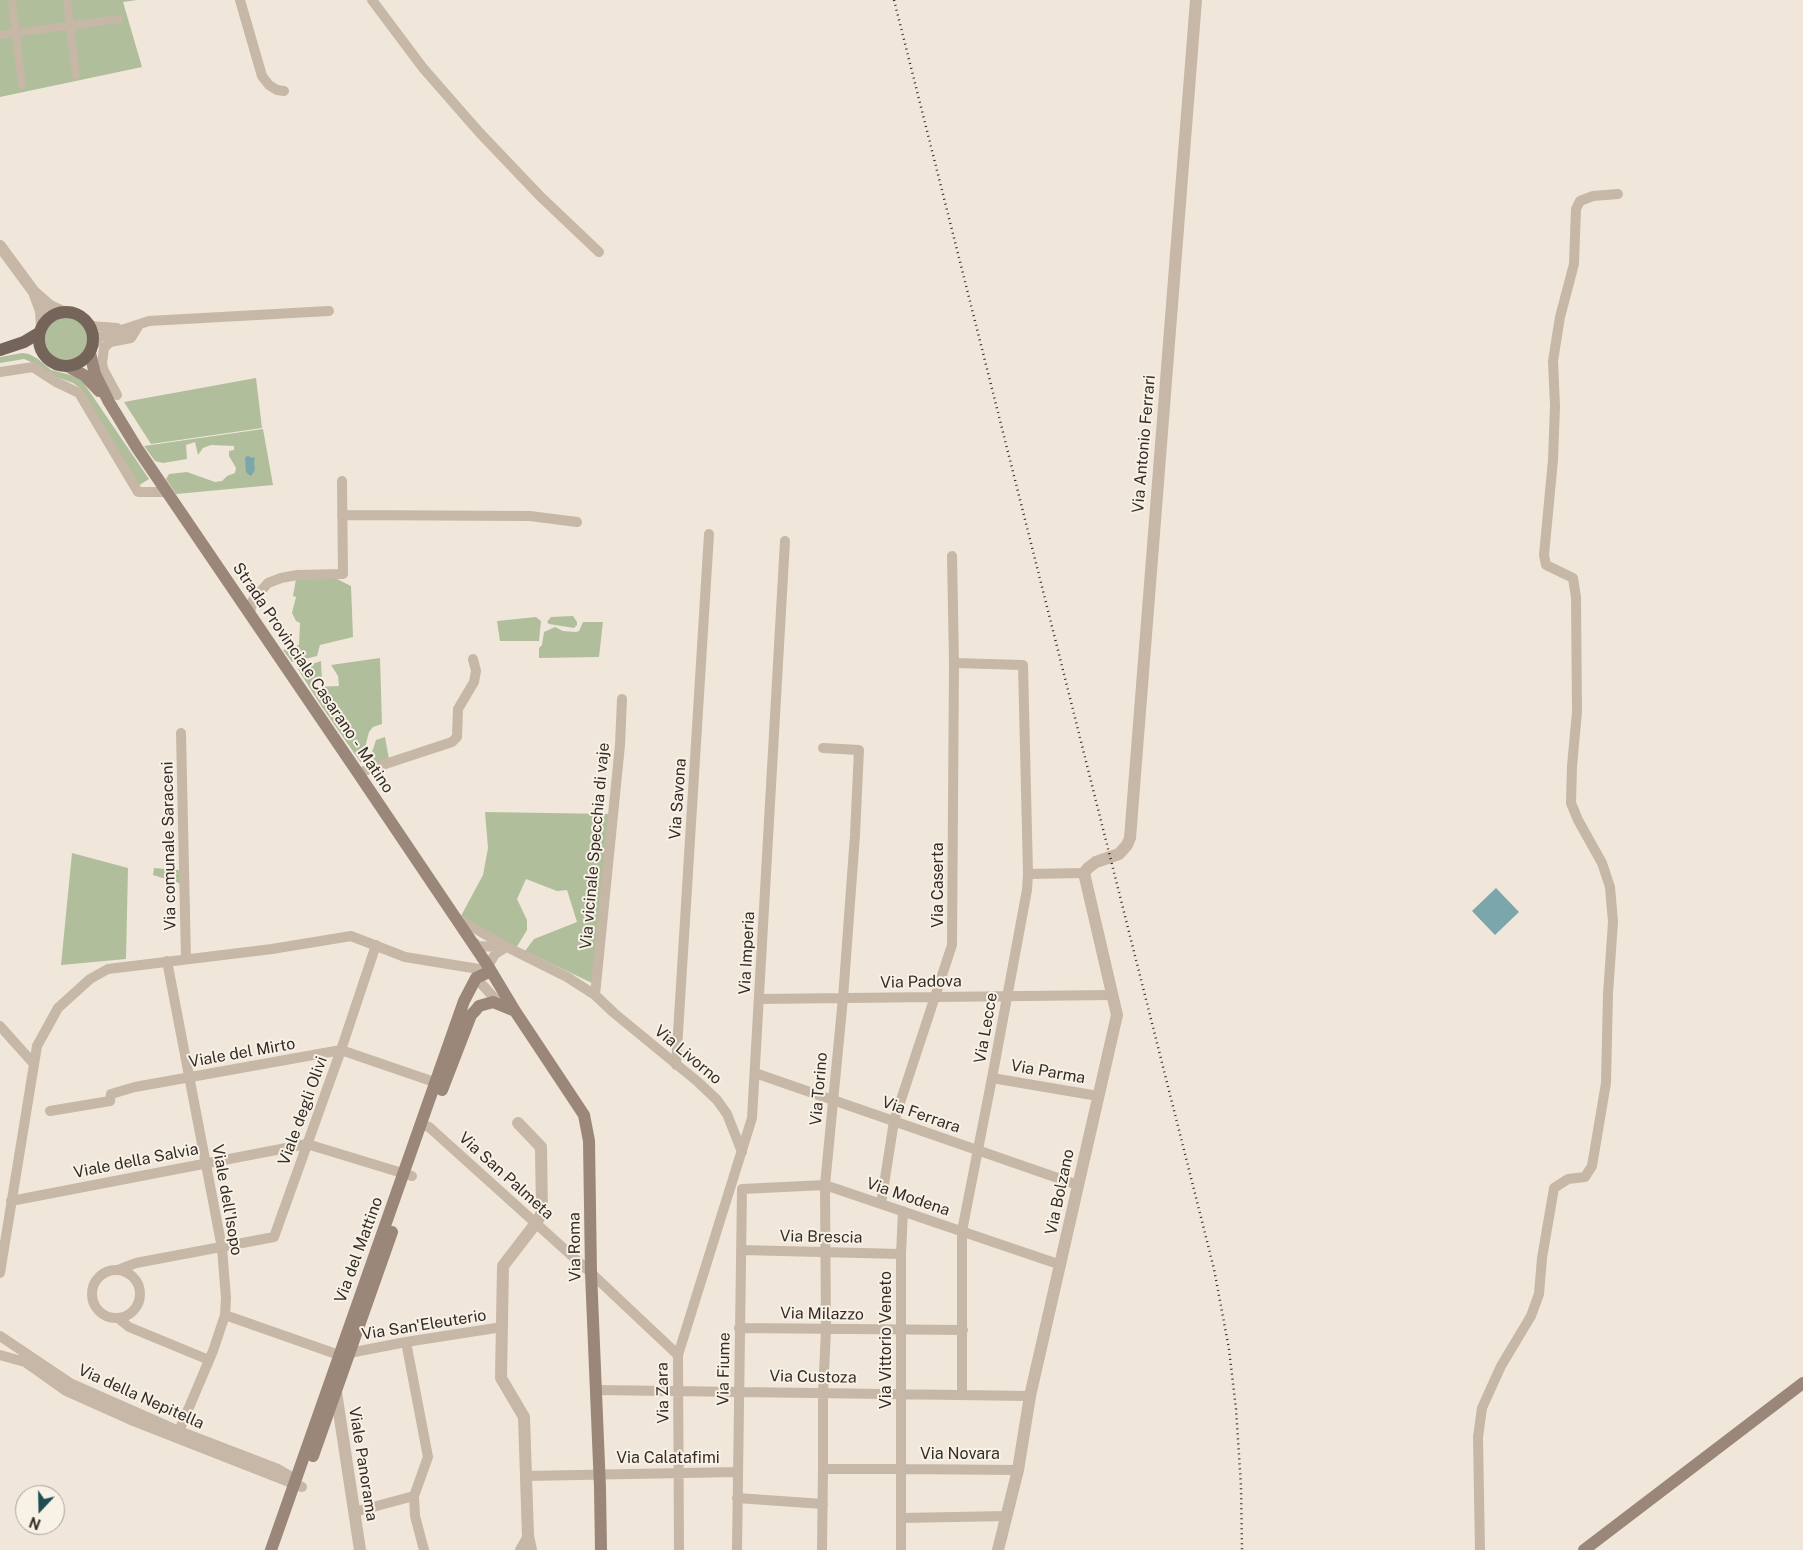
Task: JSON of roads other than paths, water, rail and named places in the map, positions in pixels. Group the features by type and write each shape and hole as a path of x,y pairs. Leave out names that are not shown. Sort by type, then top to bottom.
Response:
{"main road":[{"path":"4,349 24,342 41,330 51,316 63,312 79,315 90,326"},
{"name":"Strada Provinciale Casarano - Matino","path":"90,326 93,332 92,349 95,374 113,399 166,492 250,612 489,968"},
{"path":"41,330 40,348 44,355"},
{"name":"Strada Provinciale Casarano - Matino","path":"4,349 32,351 44,355 50,362 67,366 84,374 113,399"},
{"path":"67,366 76,365 84,360 92,349"},
{"path":"476,978 489,968"},
{"name":"Via Roma","path":"489,968 515,1011 584,1115 589,1141 591,1273 601,1550"},
{"name":"Via del Mattino","path":"280,1550 298,1486 440,1084 464,1001 476,978"},
{"name":"Via del Mattino","path":"440,1084 472,1015 479,1006 493,1002 500,1004"},
{"path":"500,1004 515,1011"},
{"path":"1584,1550 1803,1383"},
{"name":"Via del Mattino","path":"271,1550 290,1497 298,1486 303,1459 332,1390"}],"street":[{"path":"12,0 22,85"},
{"path":"67,0 76,75"},
{"path":"240,0 262,76 269,85 277,90 284,91"},
{"path":"372,0 423,68 479,132 599,252"},
{"name":"Via Antonio Ferrari","path":"1084,873 1096,862 1119,854 1130,838 1196,0"},
{"path":"0,35 119,19"},
{"path":"1480,1550 1478,1437 1482,1408 1502,1366 1531,1316 1539,1294 1542,1258 1554,1188 1568,1179 1585,1176 1592,1166 1606,1083 1608,994 1613,922 1610,887 1602,863 1578,820 1571,803 1572,766 1578,704 1576,597 1573,578 1546,565 1544,555 1554,424 1553,361 1560,317 1574,264 1576,209 1580,201 1593,196 1618,194"},
{"path":"0,246 34,292 50,306 63,312"},
{"path":"34,292 41,312 41,330"},
{"path":"92,349 100,337 149,321 329,310"},
{"path":"90,326 109,328 135,326"},
{"path":"113,399 102,364 104,348 110,342 131,338 135,326"},
{"path":"0,372 33,367 56,382 79,393 138,492 166,492"},
{"path":"250,612 253,600 268,583 274,580 297,576 343,574 342,481"},
{"path":"342,516 530,516 576,522"},
{"name":"Via Savona","path":"676,1065 709,534"},
{"name":"Via Imperia","path":"678,1355 752,1118 785,541"},
{"name":"Via Caserta","path":"881,1204 894,1121 952,945 954,663 952,556"},
{"path":"358,773 452,742 457,737 458,709 474,682 476,671 473,659"},
{"name":"Via Lecce","path":"954,663 1023,665 1028,874 1027,890 962,1232 962,1394"},
{"name":"Via vicinale Specchia di vaje","path":"596,995 620,745 622,699"},
{"name":"Via comunale Saraceni","path":"181,733 186,959"},
{"name":"Via Torino","path":"822,748 859,750 855,836 825,1185 826,1330 823,1393 822,1550"},
{"path":"1028,874 1084,873"},
{"name":"Via Bolzano","path":"998,1550 1018,1470 1030,1396 1117,1015 1084,873"},
{"name":"Via Livorno","path":"458,921 567,977 596,995 614,1013 717,1100 727,1114 742,1152"},
{"path":"0,1273 37,1046 58,1008 90,979 108,969 351,936 405,957 489,968 495,954 507,947"},
{"path":"490,938 482,937 476,939 474,946 507,947"},
{"name":"Viale degli Olivi","path":"222,1248 274,1237 341,1050 376,945"},
{"name":"Viale dell'Isopo","path":"167,962 222,1248 226,1298 225,1315 209,1360 178,1434"},
{"path":"476,978 500,1004"},
{"name":"Via Padova","path":"759,998 1112,995"},
{"path":"0,1026 34,1064"},
{"name":"Viale del Mirto","path":"50,1112 110,1101 111,1094 135,1087 341,1050 440,1084"},
{"name":"Via Ferrara","path":"755,1073 1078,1185"},
{"name":"Via Parma","path":"992,1078 1098,1096"},
{"path":"518,1123 540,1147 542,1213 502,1266 501,1378 524,1417 528,1536 531,1550"},
{"name":"Via San Palmeta","path":"425,1125 591,1273"},
{"name":"Viale della Salvia","path":"12,1201 308,1144 408,1175"},
{"name":"Via Modena","path":"742,1189 825,1185 1061,1265"},
{"name":"Via Fiume","path":"737,1550 742,1189"},
{"name":"Via Vittorio Veneto","path":"901,1550 902,1394 900,1330 903,1212"},
{"path":"118,1270 136,1263 222,1248"},
{"name":"Via Brescia","path":"741,1250 901,1254"},
{"path":"110,1270 126,1272 132,1276 140,1290 140,1298 137,1305 126,1316 118,1318 103,1314 93,1302 93,1286 103,1273 110,1270"},
{"name":"Via Zara","path":"591,1273 678,1355 679,1550"},
{"path":"225,1315 345,1353"},
{"path":"118,1318 129,1327 209,1360"},
{"name":"Via San'Eleuterio","path":"345,1353 502,1327"},
{"name":"Via Milazzo","path":"739,1328 963,1330"},
{"name":"Via della Nepitella","path":"0,1336 70,1384 178,1434 278,1473 298,1486"},
{"path":"406,1342 428,1457 414,1496 415,1516 424,1549"},
{"name":"Via della Nepitella","path":"0,1355 25,1362 66,1391 131,1420 178,1434"},
{"name":"Viale Panorama","path":"332,1390 360,1550"},
{"name":"Via Custoza","path":"596,1390 1030,1396"},
{"path":"290,1497 278,1473 291,1468 303,1459"},
{"name":"Via Novara","path":"822,1469 1018,1470"},
{"name":"Via Calatafimi","path":"526,1476 599,1473 737,1472"},
{"path":"354,1512 414,1496"},
{"path":"737,1498 822,1504"},
{"path":"901,1518 1007,1516"},
{"path":"520,1550 528,1536"}],"water":[{"path":"248,455 251,458 255,458 255,470 251,476 246,472 245,458"},
{"path":"1496,888 1519,912 1495,935 1472,911"}],"railway":[{"path":"894,0 1214,1269 1229,1349 1236,1409 1241,1486 1242,1550"}]}
